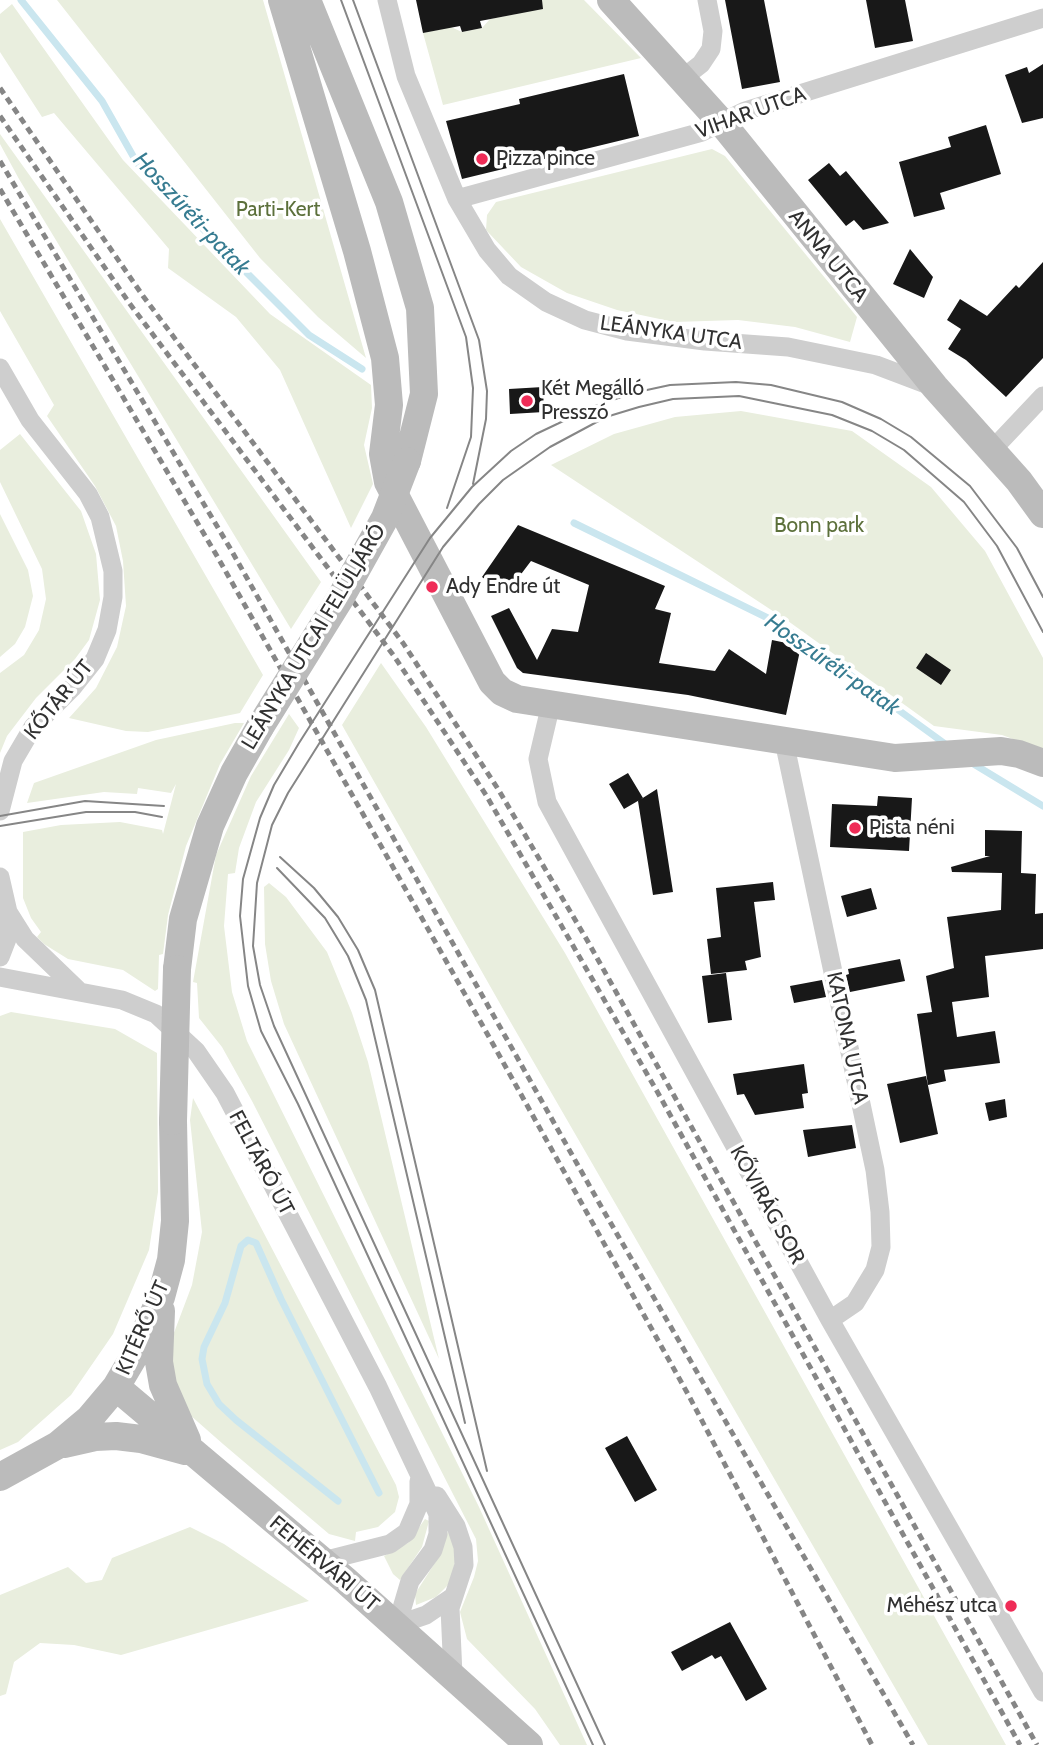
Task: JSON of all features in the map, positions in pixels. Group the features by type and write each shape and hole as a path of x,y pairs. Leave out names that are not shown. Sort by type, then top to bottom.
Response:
{"street":[{"path":"282,0 357,251 385,358 389,405 383,454 388,482 492,682 502,692 517,699 895,758 929,757 976,750 1019,754 1043,763"},
{"name":"LEÁNYKA UTCAI FELÜLJÁRÓ","path":"173,1121 177,969 183,919 210,826 234,773 260,727 341,597 385,518 407,461 424,394 420,308 389,202 307,0"},
{"name":"LEÁNYKA UTCA","path":"387,0 406,76 457,199 487,250 509,276 546,302 585,320 627,331 705,341 788,347 876,366 935,387"},
{"name":"ANNA UTCA","path":"611,0 722,123 935,387 992,450 1043,514"},
{"path":"683,78 701,64 711,49 713,31 706,0"},
{"name":"VIHAR UTCA","path":"457,199 702,132 745,111 1043,18"},
{"name":"KŐTÁR ÚT","path":"0,368 30,420 88,494 100,517 113,571 113,597 107,631 95,659 72,688 33,727 13,761 0,811"},
{"path":"992,450 1043,396"},
{"name":"KŐVIRÁG SOR","path":"551,704 538,760 547,802 830,1320 1043,1692"},
{"name":"KATONA UTCA","path":"784,741 875,1170 880,1212 881,1247 875,1270 855,1303 830,1320"},
{"path":"0,877 8,912 7,939 0,957"},
{"path":"8,912 26,939 79,991"},
{"name":"FELTÁRÓ ÚT","path":"0,977 122,1000 156,1014 196,1051 225,1093 419,1469 438,1514 438,1534 433,1550 404,1594 397,1625"},
{"name":"KITÉRŐ ÚT","path":"0,1477 58,1445 89,1419 116,1387 161,1297 171,1260 175,1221 173,1121"},
{"path":"161,1297 159,1362 163,1385 194,1454"},
{"name":"FEHÉRVÁRI ÚT","path":"116,1387 397,1625 529,1745"},
{"path":"58,1445 95,1437 116,1436 141,1438 194,1454"},
{"name":"FELTÁRÓ ÚT","path":"323,1561 390,1544 407,1532 419,1504 419,1469"},
{"name":"FELTÁRÓ ÚT","path":"419,1469 456,1526 463,1547 464,1565 450,1608 453,1675"},
{"path":"397,1625 426,1615 454,1597"}],"green space":[{"name":"Parti-Kert","path":"57,0 263,0 366,358 318,317 260,258"},
{"path":"514,0 584,0 641,58 443,105 423,33 451,27 462,32 482,28 490,19 516,14"},
{"path":"12,4 123,160 270,314 371,385 372,408 364,445 373,484 351,528 280,370 236,317 168,268 169,249 54,113 42,117 0,52 0,14"},
{"path":"0,134 321,582 291,629 19,179 0,144"},
{"path":"712,149 725,156 857,317 850,342 795,327 738,320 674,322 617,310 567,293 521,267 486,230 487,215 496,202"},
{"path":"0,219 263,675 240,713 148,732 126,731 69,718 96,688 117,647 126,606 123,561 116,526 95,486 47,416 54,405 0,311"},
{"name":"Bonn park","path":"741,411 852,431 931,487 985,551 1043,658 1043,750 1002,735 934,726 788,621 551,465 614,434 675,417"},
{"path":"20,434 81,511 96,554 100,600 89,640 75,659 36,698 7,736 0,753 0,673 24,655 39,630 46,599 42,569 0,482 0,450"},
{"path":"0,514 28,570 33,596 25,627 15,644 0,657"},
{"path":"381,663 426,727 565,953 1006,1745 928,1745 342,725"},
{"path":"289,714 299,728 289,750 256,802 239,848 235,873 228,874 224,926 232,992 247,1041 479,1507 587,1745 560,1745 535,1709 467,1639 460,1612 478,1561 476,1539 252,1101 222,1047 199,1018 197,983 193,982 216,855 251,776"},
{"path":"244,723 220,764 186,846 168,915 163,954 159,955 158,989 155,991 123,970 68,959 44,944 37,937 41,932 31,918 23,898 23,832 61,825 120,822 162,830 163,834 176,784 171,793 138,788 137,794 104,792 27,803 34,783 156,740"},
{"path":"269,883 286,897 327,952 352,1013 368,1062 439,1359 284,1024 271,981 265,944 264,887"},
{"path":"11,1012 115,1029 157,1053 158,1192 149,1250 113,1334 71,1395 18,1442 0,1450 0,1016"},
{"path":"193,1098 396,1485 399,1497 395,1512 378,1527 356,1532 355,1541 329,1534 223,1444 190,1415 174,1387 172,1338 192,1285 202,1232 190,1120"},
{"path":"425,1519 429,1521 422,1547 400,1580 393,1574 384,1556 408,1543"},
{"path":"190,1527 224,1544 309,1601 121,1655 74,1645 40,1643 14,1662 6,1694 0,1696 0,1595 68,1567 86,1583 102,1580 112,1558"},
{"path":"448,1531 458,1552 449,1584 436,1597 416,1605 415,1594 438,1558"}],"building":[{"path":"416,0 542,0 543,9 480,21 482,28 462,32 460,26 423,33"},
{"path":"725,0 764,0 780,82 742,89"},
{"path":"866,0 905,0 913,41 875,48"},
{"path":"1043,64 1043,118 1022,123 1005,75 1027,67 1029,73"},
{"path":"624,74 639,136 462,179 446,121 520,104 519,99"},
{"path":"986,125 1001,174 940,193 945,209 914,217 899,162 951,147 948,137"},
{"path":"829,163 840,176 846,171 889,223 863,230 854,220 846,226 808,180"},
{"path":"910,249 933,277 924,298 893,284"},
{"path":"1043,262 1043,358 1006,397 966,360 948,349 961,329 947,320 960,299 987,316 1016,285 1019,288"},
{"name":"Két Megálló Presszó","path":"543,387 544,412 510,414 509,389"},
{"path":"518,525 665,586 655,609 671,613 659,663 715,671 729,649 766,674 772,640 801,646 786,715 688,695 523,673 517,668 491,616 509,608 537,660 552,629 578,632 589,585 531,561 506,594 482,577"},
{"path":"926,653 951,670 941,685 916,668"},
{"path":"628,773 643,798 624,809 609,784"},
{"path":"657,789 673,892 653,895 638,801"},
{"path":"878,796 912,798 909,851 830,847 832,804 877,806"},
{"path":"985,830 1022,831 1021,873 1036,874 1035,914 1043,913 1043,949 985,956 989,997 952,1002 957,1037 995,1031 1000,1063 944,1070 946,1081 928,1085 917,1014 932,1012 926,976 954,968 947,917 1001,910 1002,873 952,872 951,867 990,856 985,856"},
{"path":"773,882 775,900 754,902 761,957 745,961 747,970 711,974 707,939 721,937 716,888"},
{"path":"871,888 877,909 847,917 841,896"},
{"path":"900,959 905,981 850,992 846,975 849,974 848,969"},
{"path":"726,973 732,1020 708,1023 702,976"},
{"path":"822,980 826,997 794,1003 790,986"},
{"path":"804,1064 808,1093 802,1094 804,1108 755,1115 744,1094 737,1095 733,1074"},
{"path":"926,1076 938,1134 900,1143 887,1084"},
{"path":"1005,1099 1007,1117 989,1121 985,1103"},
{"path":"852,1125 856,1148 808,1157 803,1130"},
{"path":"627,1436 657,1490 635,1502 605,1448"},
{"path":"730,1622 767,1689 746,1701 721,1656 715,1659 712,1655 682,1671 671,1652"}],"waterway":[{"name":"Hosszúréti-patak","path":"21,0 102,101 137,163 309,335 362,369"},
{"name":"Hosszúréti-patak","path":"574,523 780,624 948,746"},
{"name":"Hosszúréti-patak","path":"972,763 1043,806"},
{"path":"338,1501 236,1420 219,1404 207,1384 202,1359 204,1347 225,1303 241,1246 248,1240 256,1243 281,1299 379,1493"}],"tram line":[{"path":"341,0 466,337 473,388 471,437 447,508"},
{"path":"353,0 479,340 487,391 486,419 473,484"},
{"path":"593,1745 298,1104 261,1031 248,986 240,916 243,879 260,818 274,785 299,743 430,538 472,487 511,451 536,434 595,406 633,393 670,385 736,382 771,385 842,402 881,419 911,437 970,486 1017,548 1043,597"},
{"path":"605,1745 274,1026 260,985 253,946 257,883 272,825 288,793 443,547 479,504 503,480 550,447 606,417 639,407 673,399 739,396 832,415 872,431 904,450 964,502 997,546 1043,632"},
{"path":"0,816 85,801 164,806"},
{"path":"0,826 86,812 135,812 162,817"},
{"path":"280,857 314,888 338,917 358,950 375,990 487,1471"},
{"path":"277,868 325,918 348,956 366,1000 465,1423"}],"railway":[{"path":"0,88 143,296 403,643 498,789 587,940 1037,1745"},
{"path":"0,116 130,304 394,656 486,795 658,1093 1020,1745"},
{"path":"0,161 230,548 602,1208 913,1745"},
{"path":"0,189 217,556 484,1028 689,1396 872,1745"}],"place":[{"name":"Pizza pince","path":"482,159"},
{"name":"Két Megálló Presszó","path":"527,401"},
{"name":"Ady Endre út","path":"432,587"},
{"name":"Pista néni","path":"855,828"},
{"name":"Méhész utca","path":"1011,1606"}]}
